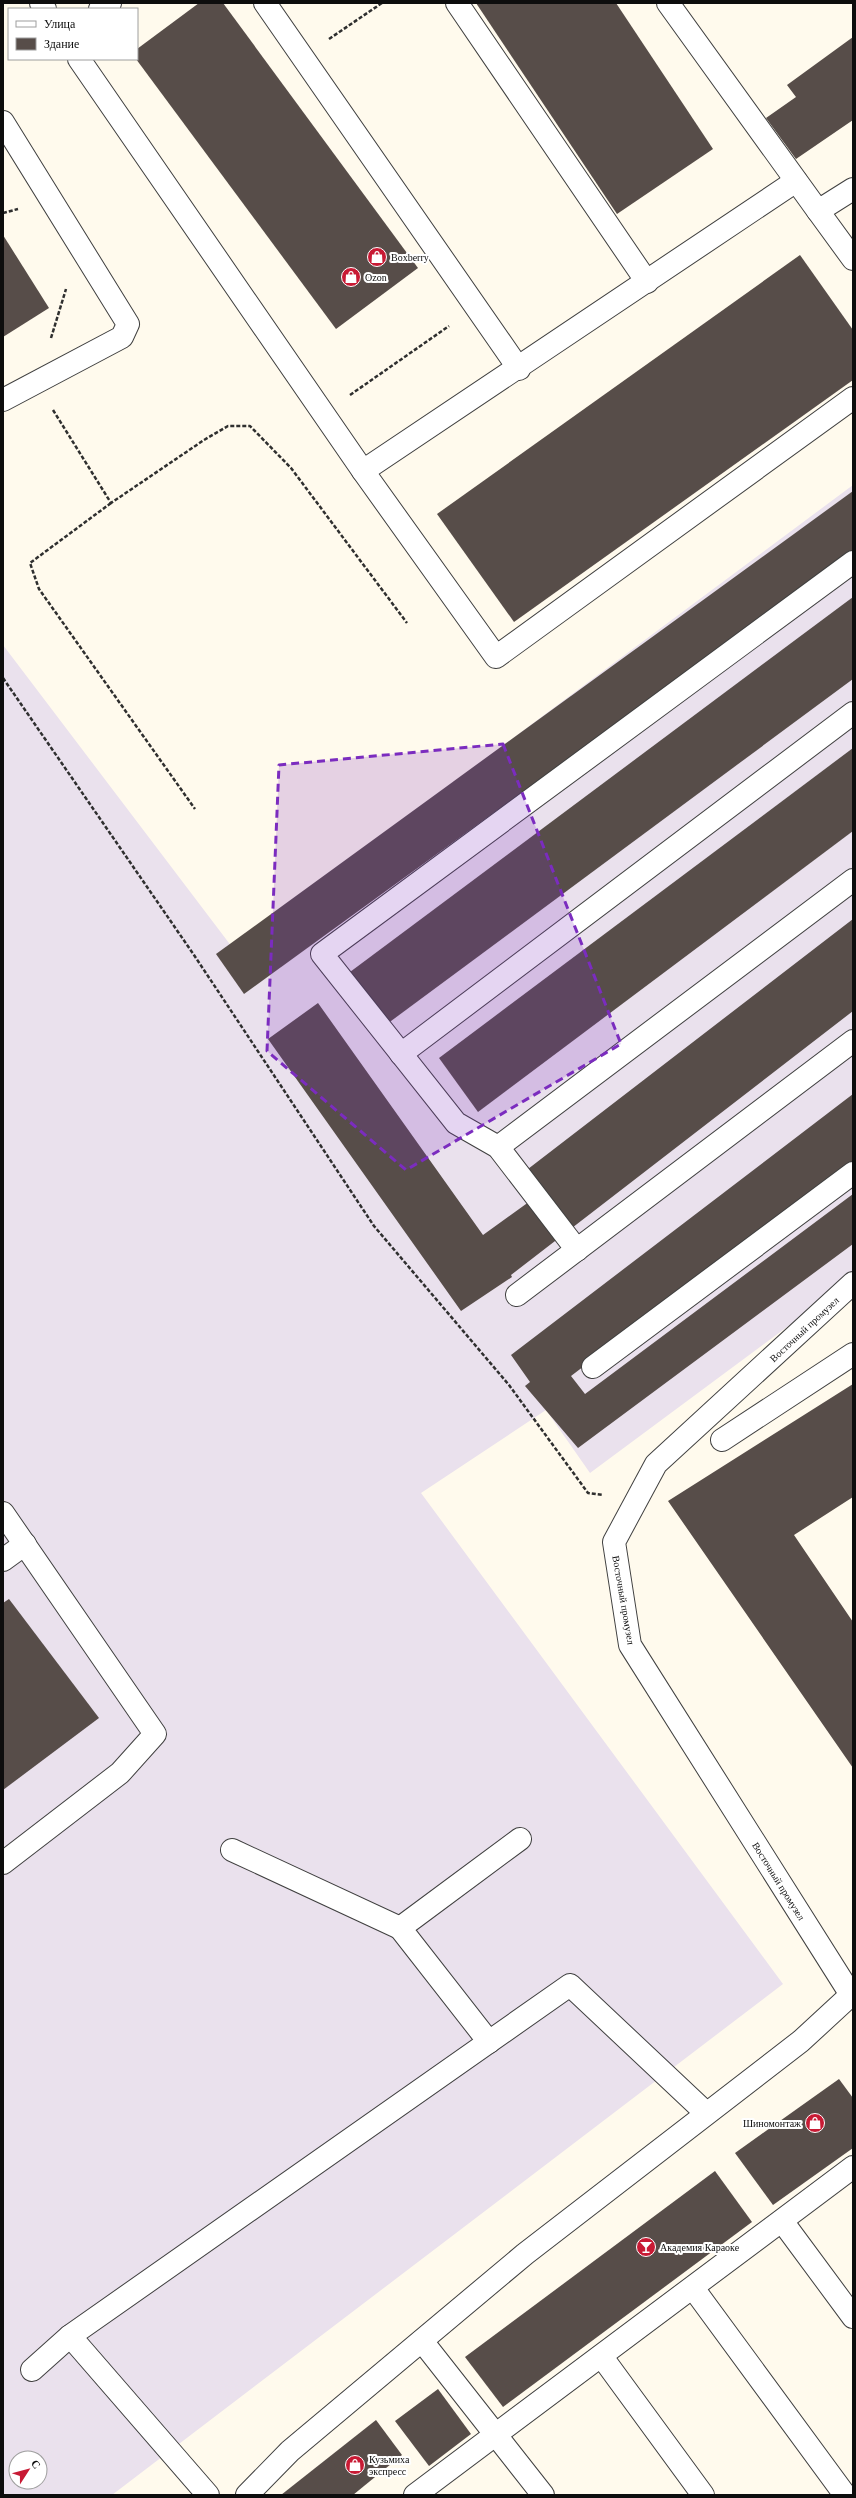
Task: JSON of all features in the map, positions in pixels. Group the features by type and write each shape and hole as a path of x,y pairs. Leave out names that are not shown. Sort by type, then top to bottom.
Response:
{"street":[{"path":"265,3 519,369"},
{"path":"457,3 647,282"},
{"path":"668,3 853,259"},
{"path":"81,60 363,471 496,657 853,398"},
{"path":"3,122 128,324 122,337 3,400"},
{"path":"363,471 519,369 796,181"},
{"path":"818,211 853,189"},
{"path":"577,1250 498,1147 456,1123 322,954 853,562"},
{"path":"401,1054 853,713"},
{"path":"498,1147 853,880"},
{"path":"517,1295 853,1041"},
{"path":"593,1368 853,1172"},
{"name":"Восточный промузел","path":"852,1995 630,1645 614,1542 656,1464 853,1283"},
{"path":"707,1418 725,1445 853,1354"},
{"path":"3,1513 155,1734 120,1773 3,1862"},
{"path":"3,1560 25,1544"},
{"path":"400,1928 520,1839"},
{"path":"232,1850 400,1928 489,2042"},
{"path":"32,2370 70,2336 570,1985 706,2113"},
{"path":"247,2495 290,2451 525,2254 801,2041 852,1995"},
{"path":"415,2495 602,2357 853,2167"},
{"path":"782,2221 851,2309"},
{"path":"693,2288 845,2495"},
{"path":"70,2336 208,2495"},
{"path":"422,2341 543,2495"},
{"path":"602,2357 703,2495"}],"path":[{"path":"302,57 382,3"},
{"path":"80,247 37,382 110,503"},
{"path":"324,413 476,307"},
{"path":"195,809 39,590 30,563 110,503 204,440 228,426 250,426 291,468 407,623"},
{"path":"3,678 194,955 374,1226 509,1385 588,1493 637,1500"}],"highlighted area":[{"path":"503,744 621,1044 406,1170 267,1051 279,765"}],"shaded area":[{"path":"853,485 853,1278 590,1473 546,1410 421,1493 783,1984 112,2495 3,2495 3,645 232,947"}],"building":[{"path":"199,3 223,3 418,268 336,329 137,60 138,60 138,48"},
{"path":"476,3 616,3 713,149 617,214"},
{"path":"853,37 853,120 796,159 766,118 796,97 787,85"},
{"path":"3,235 49,308 3,337"},
{"path":"800,255 853,330 853,380 514,622 437,514"},
{"path":"853,491 853,552 244,994 216,954"},
{"path":"853,597 853,679 387,1024 350,972"},
{"path":"853,748 853,831 478,1112 439,1058"},
{"path":"853,919 853,1011 511,1275 512,1277 461,1311 268,1039 318,1003 483,1235 544,1191 528,1169"},
{"path":"853,1094 853,1161 571,1376 585,1394 853,1194 853,1244 578,1448 525,1386 530,1382 511,1355"},
{"path":"853,1384 853,1497 794,1535 853,1622 853,1768 668,1501"},
{"path":"9,1599 99,1718 3,1790 3,1603"},
{"name":"Шиномонтаж","path":"839,2079 853,2098 853,2148 773,2205 735,2153"},
{"path":"715,2171 752,2222 503,2407 465,2357"},
{"path":"438,2389 471,2434 429,2466 395,2421"},
{"name":"Кузьмиха экспресс","path":"376,2420 402,2455 353,2495 281,2495"}],"place":[{"name":"Boxberry","path":"377,257"},
{"name":"Ozon","path":"351,277"},
{"name":"Шиномонтаж","path":"815,2123"},
{"name":"Академия Караоке","path":"646,2247"},
{"name":"Кузьмиха экспресс","path":"355,2465"}]}
